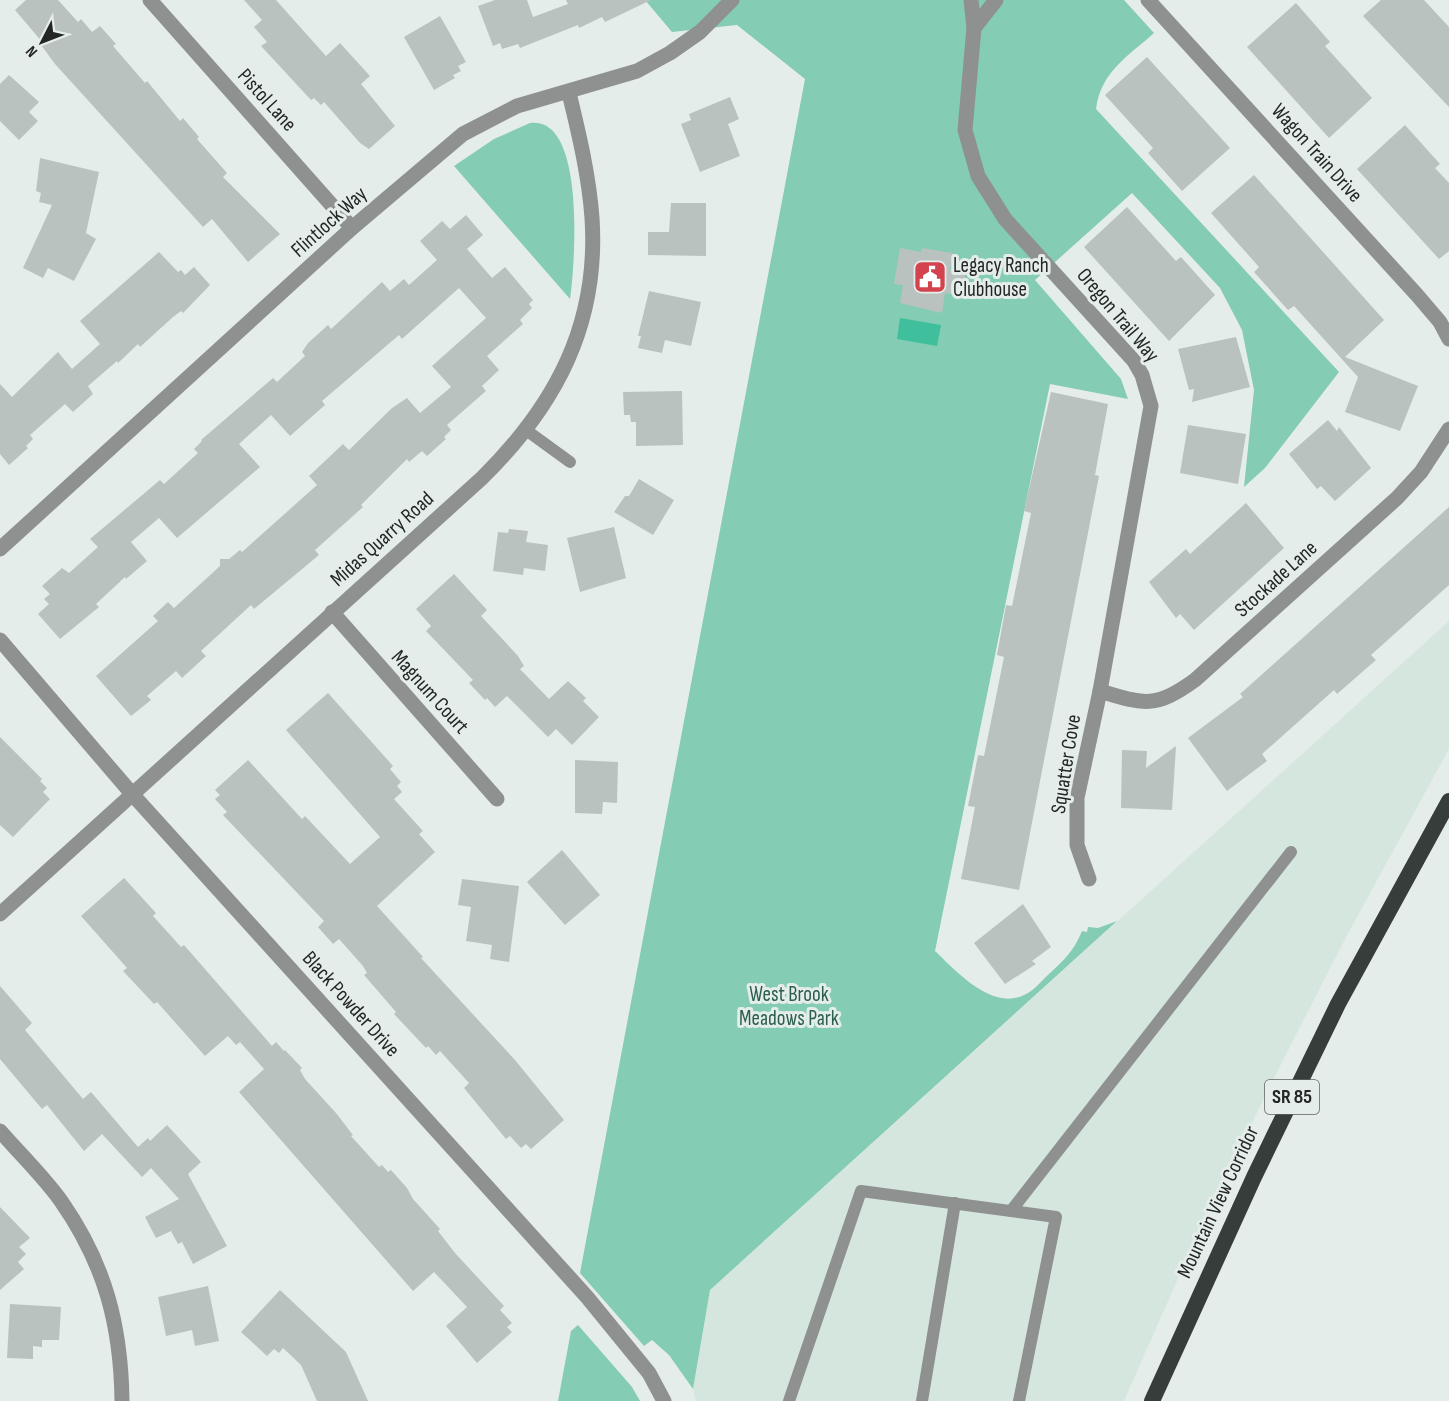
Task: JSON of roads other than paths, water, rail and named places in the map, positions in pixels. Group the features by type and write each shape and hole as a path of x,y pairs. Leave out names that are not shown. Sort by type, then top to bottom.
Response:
{"highway":[{"name":"Mountain View Corridor","path":"1152,1401 1254,1177 1338,1004 1449,801"}],"street":[{"name":"Pistol Lane","path":"150,0 352,228"},
{"name":"Flintlock Way","path":"0,549 352,228 463,134 517,106 569,93 637,71 670,53 700,32 732,0"},
{"name":"Oregon Trail Way","path":"971,0 974,28 964,130 978,177 1005,219 1134,362 1148,390 1149,423 1100,691"},
{"path":"974,28 996,0"},
{"name":"Wagon Train Drive","path":"1148,0 1417,295 1440,322 1449,339"},
{"name":"Midas Quarry Road","path":"0,914 482,478 526,430 554,390 569,357 580,324 593,243 590,200 569,93"},
{"name":"Stockade Lane","path":"1100,691 1130,700 1156,703 1176,694 1195,680 1398,498 1421,472 1449,429"},
{"name":"Magnum Court","path":"332,612 497,799"},
{"name":"Black Powder Drive","path":"0,640 133,795 587,1297 649,1373 664,1401"},
{"name":"Squatter Cove","path":"1089,879 1077,844 1077,798 1100,691"},
{"path":"0,1131 60,1199 83,1234 115,1314 121,1355 122,1401"}],"lane":[{"path":"526,430 570,462"},
{"path":"1011,1211 1291,852"},
{"path":"789,1401 861,1191 1056,1217 1019,1401"},
{"path":"922,1401 955,1203"}],"place":[{"name":"Legacy Ranch Clubhouse","path":"930,277"}],"park label":[{"name":"West Brook Meadows Park","path":"789,1006"}]}
